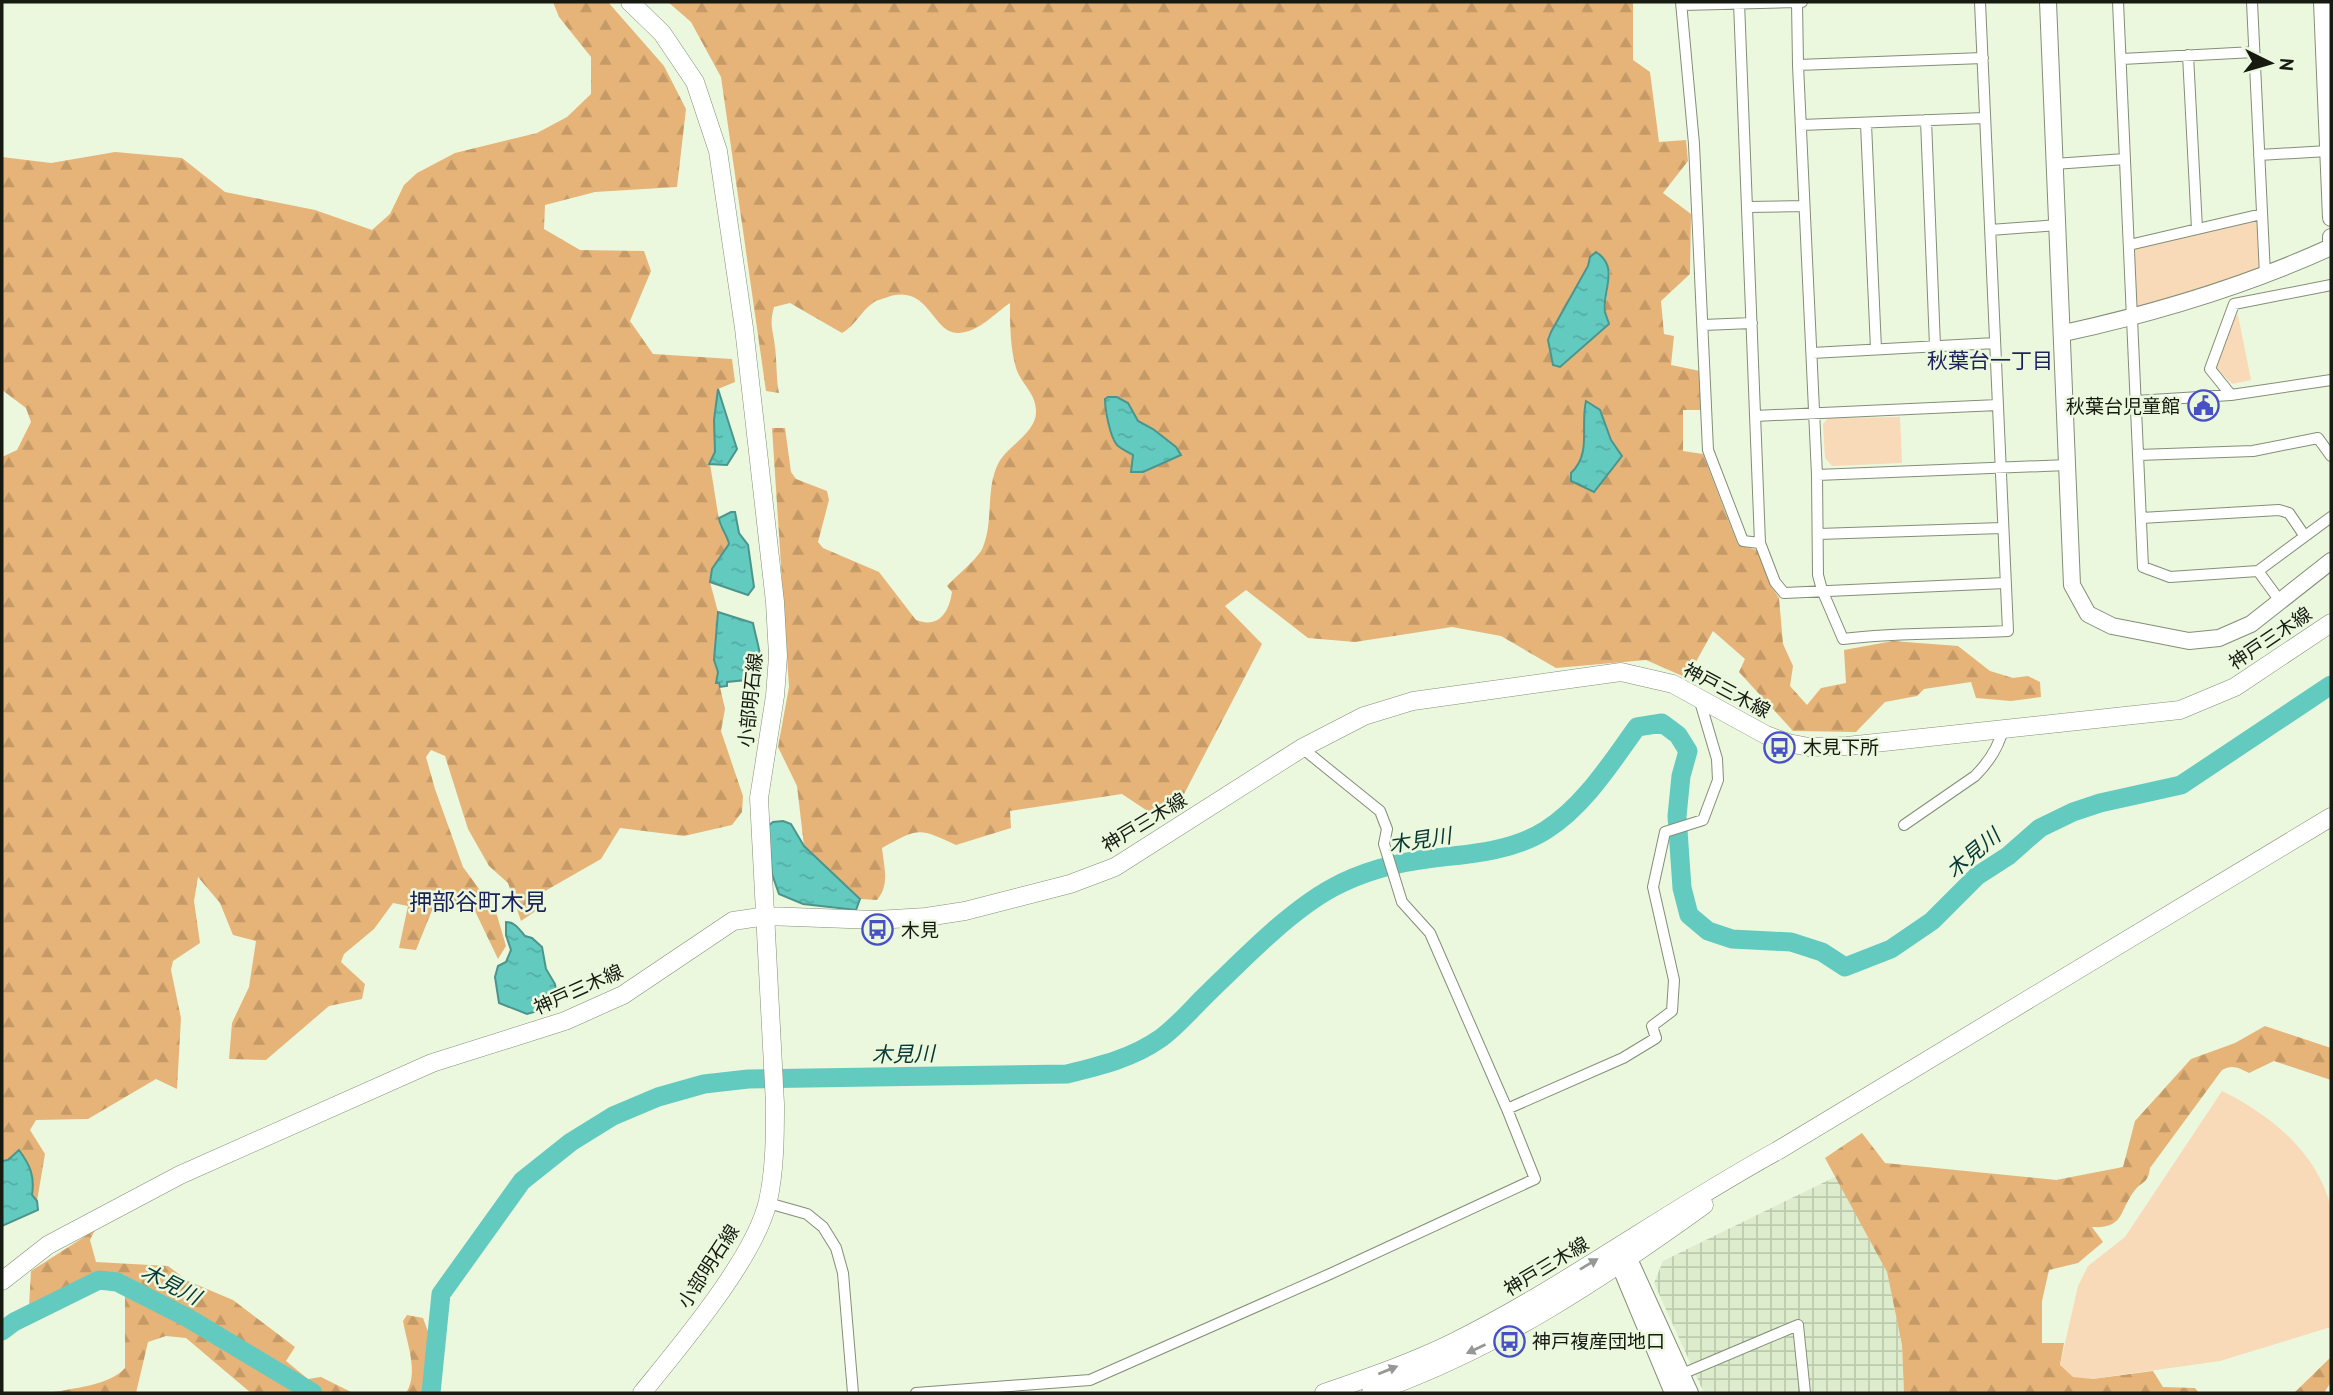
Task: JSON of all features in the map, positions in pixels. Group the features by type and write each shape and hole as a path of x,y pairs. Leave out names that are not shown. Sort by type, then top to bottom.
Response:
{"main road":[{"name":"小部明石線","path":"630,2 662,33 695,82 718,151 744,328 775,602 778,656 775,696 759,798 775,1104 775,1150 768,1203 753,1239 724,1286 642,1393"},
{"name":"神戸三木線","path":"2,1281 48,1245 180,1175 432,1063 565,1021 623,995 733,922 766,916 876,920 926,917 965,911 1070,884 1115,867 1302,748 1363,716 1413,701 1621,672 1673,684 1788,743 1809,747 1847,746 2180,710 2235,687 2331,623"},
{"name":"神戸三木線","path":"1371,1393 1505,1335 1622,1258 1724,1180 1777,1151 2331,817"},
{"name":"神戸三木線","path":"1324,1393 1384,1373 1451,1343 1622,1258"}],"street":[{"path":"1739,2 1760,543 1775,582 1784,593 2005,583"},
{"path":"1760,543 1743,541 1707,450 1694,144 1681,3 1800,2 1798,65 1817,475 1818,575 1843,639 1888,633 1928,635 2008,631 1980,2"},
{"path":"2048,2 2064,333 2072,585 2088,614 2112,626 2189,641 2218,638 2251,624 2331,561"},
{"path":"2118,2 2143,567 2170,577 2258,571 2331,517"},
{"path":"2252,2 2265,275"},
{"path":"2322,2 2331,218"},
{"path":"2122,59 2255,52"},
{"path":"2188,55 2197,229"},
{"path":"1798,65 1983,58"},
{"path":"1801,125 1985,118"},
{"path":"1926,120 1936,346"},
{"path":"1866,124 1876,349"},
{"path":"2259,155 2328,151"},
{"path":"2054,163 2125,159"},
{"path":"1747,207 1804,206"},
{"path":"2129,245 2262,214"},
{"path":"1990,230 2057,225"},
{"path":"2064,333 2132,318 2283,269 2331,247 2331,237"},
{"path":"2231,395 2210,369 2234,304 2331,285"},
{"path":"1703,325 1752,323"},
{"path":"1812,353 1995,343"},
{"path":"2136,401 2231,395 2331,380"},
{"path":"1755,416 1998,405"},
{"path":"2138,455 2253,451 2318,438 2331,456"},
{"path":"1817,475 2067,465"},
{"path":"2141,518 2279,510 2288,513 2304,536"},
{"path":"1818,534 2002,528"},
{"path":"2258,571 2280,601"},
{"path":"1507,1109 1623,1058 1656,1038 1651,1026 1672,1011 1674,980 1653,887 1665,832 1703,820 1718,779 1717,759 1699,698"},
{"path":"1904,825 1976,776 2001,738 2003,729"},
{"path":"916,1393 1090,1380 1330,1274 1535,1179 1430,933 1402,902 1384,844 1387,828 1380,811 1302,748"},
{"path":"768,1203 807,1214 823,1227 836,1248 843,1273 853,1393"},
{"path":"1622,1258 1690,1393"},
{"path":"1622,1258 1673,1393"},
{"path":"1682,1374 1798,1325 1805,1393"}],"shaded area":[{"path":"2262,214 2265,275 2132,318 2129,245"},
{"path":"2238,315 2251,380 2232,384 2216,368 2216,362"},
{"path":"1900,417 1902,463 1832,466 1825,458 1823,424 1828,418"},
{"path":"2222,1091 2258,1112 2290,1138 2304,1153 2325,1188 2331,1208 2331,1327 2220,1361 2092,1379 2073,1377 2060,1365 2078,1286 2088,1266 2125,1237"},
{"path":"1837,1176 1887,1272 1902,1345 1904,1393 1704,1393 1654,1283 1663,1261"}],"green space":[{"path":"553,2 608,2 664,66 686,109 677,187 595,192 545,205 544,229 580,250 644,251 651,271 630,321 653,354 732,359 735,382 718,389 714,420 715,452 710,464 720,526 729,544 712,569 710,582 718,612 714,660 718,672 716,683 719,683 725,709 721,731 743,796 742,812 732,825 684,836 620,828 601,859 545,891 543,906 521,921 508,883 489,866 468,829 445,756 431,750 426,757 463,867 496,912 506,946 498,959 475,911 439,893 416,950 399,948 408,906 393,903 374,929 344,954 341,962 365,984 362,999 329,1006 266,1060 229,1059 232,1023 249,987 256,941 233,935 220,903 198,877 194,901 200,943 173,961 171,970 181,1018 177,1089 156,1079 88,1119 36,1120 30,1130 45,1154 37,1201 32,1195 31,1171 18,1151 8,1160 2,1161 2,457 17,450 31,422 26,408 2,390 2,157 51,163 115,152 182,158 225,192 315,210 372,230 390,214 404,185 417,173 455,153 537,133 567,117 591,94 591,57 559,17"},
{"path":"668,2 1633,2 1633,60 1650,72 1659,142 1686,140 1688,161 1663,193 1691,214 1690,274 1661,301 1664,334 1674,336 1671,365 1700,371 1701,410 1683,410 1683,451 1703,454 1738,545 1757,550 1771,586 1779,598 1783,644 1793,666 1790,686 1807,705 1821,688 1846,683 1844,650 1893,641 1958,646 1990,671 2013,678 2028,676 2040,682 2041,697 2011,701 1976,698 1971,682 1924,689 1917,696 1885,702 1856,732 1793,731 1739,672 1745,659 1713,631 1687,678 1646,660 1556,668 1501,636 1452,627 1355,642 1308,638 1246,590 1225,606 1262,644 1183,796 1158,818 1122,794 1010,811 1011,828 956,845 918,832 882,848 884,888 877,900 860,899 804,846 797,786 778,747 789,687 772,428 785,428 791,472 796,479 827,491 829,500 818,542 823,548 879,572 916,620 931,622 942,617 948,606 952,592 947,586 983,547 995,472 999,462 1032,425 1035,405 1016,368 1011,344 1010,303 980,326 959,333 942,326 922,303 913,297 902,295 874,302 842,333 790,303 774,307 772,323 779,393 766,391 721,77 691,22","holes":["1588,266 1610,271 1605,311 1551,332","1587,402 1600,410 1611,440 1571,473 1578,465 1584,448","1128,403 1138,421 1176,447 1131,471 1133,455 1113,439 1105,412"]},
{"path":"2265,1026 2331,1048 2331,1080 2274,1061 2249,1073 2232,1067 2222,1070 2150,1168 2147,1179 2130,1197 2120,1217 2110,1225 2092,1227 2103,1242 2078,1263 2049,1270 2042,1301 2042,1343 2064,1343 2060,1365 2092,1379 2153,1371 2163,1387 2195,1388 2199,1393 1904,1393 1902,1345 1887,1272 1825,1158 1862,1133 1885,1163 2056,1180 2123,1167 2135,1121 2191,1059 2235,1043"},
{"path":"95,1230 90,1240 96,1262 168,1266 188,1281 233,1300 295,1347 286,1361 308,1379 321,1377 353,1393 251,1393 186,1338 166,1336 148,1342 136,1393 49,1393 100,1383 125,1368 125,1275 96,1274 29,1306 31,1271"},
{"path":"407,1315 423,1318 429,1334 424,1393 406,1393 412,1377 403,1321"},
{"path":"2331,1357 2331,1382 2324,1393 2294,1393"}],"water":[{"path":"1596,252 1603,258 1609,272 1605,312 1609,324 1560,367 1553,365 1548,340 1551,332 1588,266 1590,257"},
{"path":"718,389 737,449 727,465 709,464 715,452 714,420"},
{"path":"1108,397 1117,397 1128,403 1138,421 1176,447 1181,455 1143,472 1131,472 1133,455 1117,445 1110,430 1105,404"},
{"path":"1586,401 1600,410 1611,440 1622,456 1594,492 1571,481 1571,473 1583,448"},
{"path":"735,512 739,533 748,545 754,587 748,595 710,582 712,569 729,544 719,518"},
{"path":"718,612 753,623 761,666 757,679 727,682 727,686 720,687 719,683 716,683 718,672 714,660"},
{"path":"773,822 791,824 804,846 860,899 856,910 803,904 779,894 772,874 768,826"},
{"path":"506,922 542,947 546,969 555,984 559,1005 527,1014 499,1003 495,977 498,966 506,962 511,950 506,935"},
{"path":"19,1150 31,1171 32,1195 37,1201 38,1210 2,1226 2,1161 8,1160"}],"waterway":[{"name":"木見川","path":"431,1393 441,1294 522,1181 571,1142 613,1116 658,1097 704,1084 748,1079 1067,1074 1128,1056 1167,1034 1265,938 1298,910 1332,888 1382,868 1506,847 1546,830 1585,796 1637,727 1662,723 1678,735 1688,751 1681,776 1677,816 1682,888 1689,915 1708,931 1732,939 1791,942 1822,952 1845,967 1891,949 1932,921 1977,876 2008,856 2040,828 2100,803 2181,785 2331,685"},
{"name":"木見川","path":"2,1331 14,1322 99,1280 117,1282 188,1318 313,1393"}],"place":[{"name":"秋葉台児童館","path":"2203,406"},
{"name":"木見下所","path":"1780,747"},
{"name":"木見","path":"878,930"},
{"name":"神戸複産団地口","path":"1509,1341"}],"district":[{"name":"秋葉台一丁目","path":"1990,360"},
{"name":"押部谷町木見","path":"478,901"}]}
